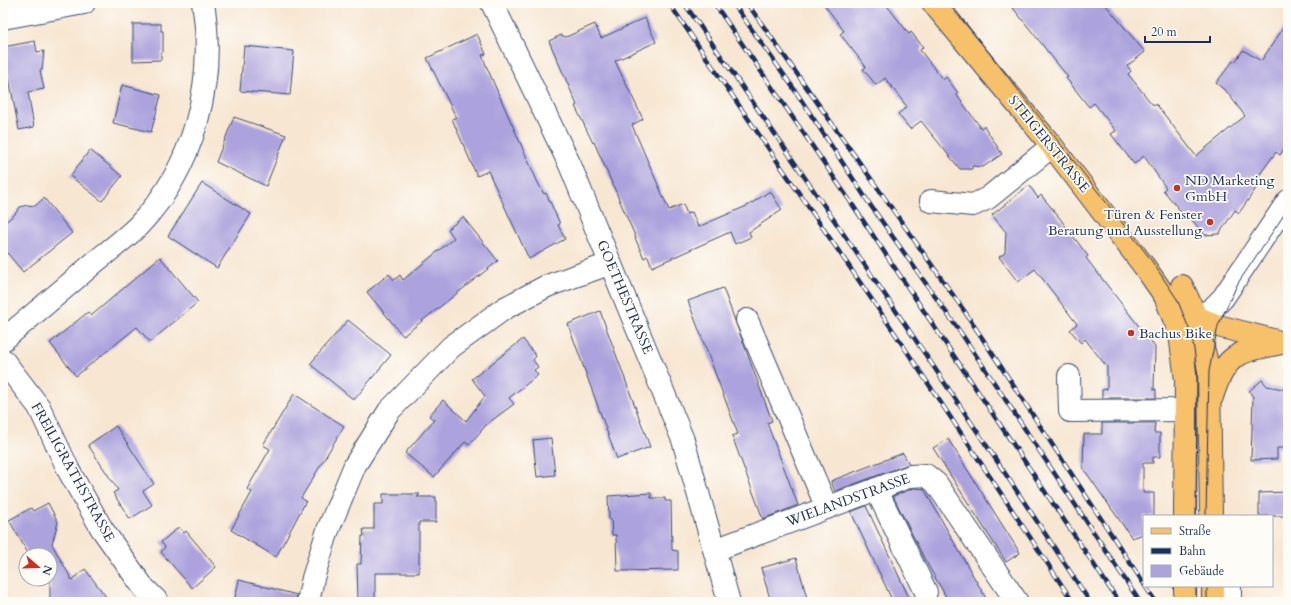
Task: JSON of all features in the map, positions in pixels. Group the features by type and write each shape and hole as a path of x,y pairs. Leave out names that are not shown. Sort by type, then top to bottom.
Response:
{"main road":[{"name":"STEIGERSTRASSE","path":"933,3 1052,146 1144,266 1173,291 1196,317 1209,371 1211,515"},
{"name":"STEIGERSTRASSE","path":"1173,291 1186,380 1185,515"},
{"path":"1196,317 1218,326 1286,343"},
{"path":"1210,406 1217,381 1227,365 1238,355 1246,350 1286,343"},
{"path":"1185,587 1185,602"},
{"path":"1213,587 1213,602"}],"street":[{"path":"3,18 84,3"},
{"path":"3,340 139,225 166,191 185,156 201,105 207,53 202,3"},
{"name":"GOETHESTRASSE","path":"492,3 570,165 609,264 650,355 683,440 729,602"},
{"path":"931,201 973,205 988,198 1052,146"},
{"path":"1196,317 1212,309 1223,298 1288,201"},
{"path":"308,602 313,578 328,530 355,465 389,412 451,347 505,308 547,286 609,264"},
{"path":"747,320 827,508"},
{"name":"FREILIGRATHSTRASSE","path":"3,360 39,407 70,473 102,529 143,586 158,602"},
{"path":"1069,376 1070,411 1186,410"},
{"name":"WIELANDSTRASSE","path":"715,550 911,476 926,476 936,483 1017,602"},
{"path":"876,489 926,592"},
{"path":"1230,587 1230,602"}],"building":[{"path":"823,3 885,3 909,34 911,32 923,47 920,50 943,80 946,77 958,93 956,94 981,128 984,126 1002,154 983,167 972,166 972,169 960,169 921,121 910,129 898,114 907,107 885,78 876,85 863,69 866,67 840,34 844,31"},
{"path":"1009,3 1104,3 1145,52 1127,66 1131,71 1128,74 1152,104 1157,105 1196,156 1245,116 1227,92 1216,83 1233,61 1235,62 1243,50 1261,61 1288,21 1288,143 1280,155 1276,152 1255,181 1259,184 1239,213 1235,210 1219,234 1205,235 1190,218 1188,220 1163,190 1166,188 1144,156 1134,164 1111,134 1116,131 1094,103 1089,107 1066,78 1068,77"},
{"path":"645,18 656,42 615,61 643,119 632,125 669,210 683,204 687,214 692,212 698,227 749,205 770,191 782,210 749,232 751,237 735,244 730,232 652,267 648,256 644,258 594,142 593,143 575,106 577,105 549,41 561,35 566,37 595,24 601,38"},
{"path":"133,24 161,24 161,31 163,31 163,52 161,52 161,60 133,61"},
{"path":"477,34 486,54 482,55 488,70 538,183 544,194 546,193 565,239 529,259 488,171 477,176 452,119 456,117 427,58"},
{"path":"35,41 37,52 44,51 42,70 40,70 44,89 28,92 34,127 19,130 3,47"},
{"path":"244,46 294,51 290,95 240,91"},
{"path":"122,85 161,95 151,132 113,123"},
{"path":"234,117 286,135 266,186 216,162"},
{"path":"90,150 122,176 102,201 70,176"},
{"path":"202,183 251,214 217,268 168,236"},
{"path":"1029,185 1038,198 1041,195 1058,216 1088,256 1086,258 1155,347 1154,390 1156,389 1156,398 1102,398 1102,390 1107,389 1107,367 1085,339 1081,343 1070,330 1077,324 1035,269 1018,282 999,257 1005,253 1006,232 992,215"},
{"path":"44,198 72,233 23,272 3,248 3,224 15,214 20,207 27,205 35,206"},
{"path":"463,217 498,261 403,336 367,292 389,274 394,280 400,275 403,280 454,238 448,229"},
{"path":"160,257 198,302 150,342 137,327 76,376 50,343 88,312 91,316"},
{"path":"723,288 772,421 767,423 798,505 763,519 732,436 738,434 688,301"},
{"path":"600,311 650,447 617,459 568,324"},
{"path":"348,320 391,355 354,400 310,364"},
{"path":"523,339 536,356 533,360 538,367 534,370 538,375 509,398 514,404 487,424 469,445 465,442 434,477 405,453 434,420 429,416 443,400 466,421 485,396 472,379"},
{"path":"1262,380 1267,386 1288,390 1288,448 1277,448 1277,459 1251,460 1253,397 1249,391"},
{"path":"294,394 344,426 301,498 306,501 276,557 231,530 252,492 247,489 270,449 263,445"},
{"path":"1102,423 1155,423 1154,433 1160,433 1160,457 1153,457 1153,463 1143,463 1143,493 1154,493 1154,515 1143,515 1143,534 1132,538 1083,468 1084,434 1102,434"},
{"path":"116,426 154,484 143,491 152,505 130,519 113,493 118,490 88,445"},
{"path":"551,438 555,475 537,477 533,440"},
{"path":"948,439 1020,553 1006,562 933,448"},
{"path":"903,453 909,464 835,491 831,481"},
{"path":"914,488 924,489 988,602 949,602 924,558 893,496"},
{"path":"1288,492 1288,516 1259,515 1259,493"},
{"path":"651,493 651,498 665,498 665,501 671,501 672,550 678,551 678,570 617,571 616,535 612,535 611,520 609,520 608,496"},
{"path":"383,494 420,494 417,497 436,497 436,522 419,522 419,573 375,573 375,602 358,602 357,564 361,564 362,536 364,536 363,529 374,529 374,504 383,504"},
{"path":"48,503 58,522 52,544 54,547 24,547 9,520 31,508 33,511"},
{"path":"866,506 911,602 893,602 851,512"},
{"path":"179,527 184,533 186,531 216,567 192,588 161,552 165,547 161,542"},
{"path":"58,555 72,580 85,569 110,602 50,602 50,587 58,587"},
{"path":"796,558 807,598 793,602 771,602 761,568"},
{"path":"239,580 297,595 296,602 234,602"}],"tram line":[{"path":"950,3 1149,257 1177,299 1192,336 1197,370 1196,515"},
{"path":"1206,515 1209,371 1218,326 1238,283 1288,209"},
{"path":"1196,587 1196,602"},
{"path":"1207,587 1207,602"}],"railway":[{"path":"669,3 894,332 1073,602"},
{"path":"684,3 889,301 1090,602"},
{"path":"714,3 848,198 1119,602"},
{"path":"733,3 792,86 871,206 963,336 1140,602"},
{"path":"747,3 965,312 1143,582"},
{"path":"1146,587 1156,602"}],"place":[{"name":"ND Marketing GmbH","path":"1177,188"},
{"name":"Türen & Fenster Beratung und Ausstellung","path":"1210,222"},
{"name":"Bachus Bike","path":"1131,333"}]}
